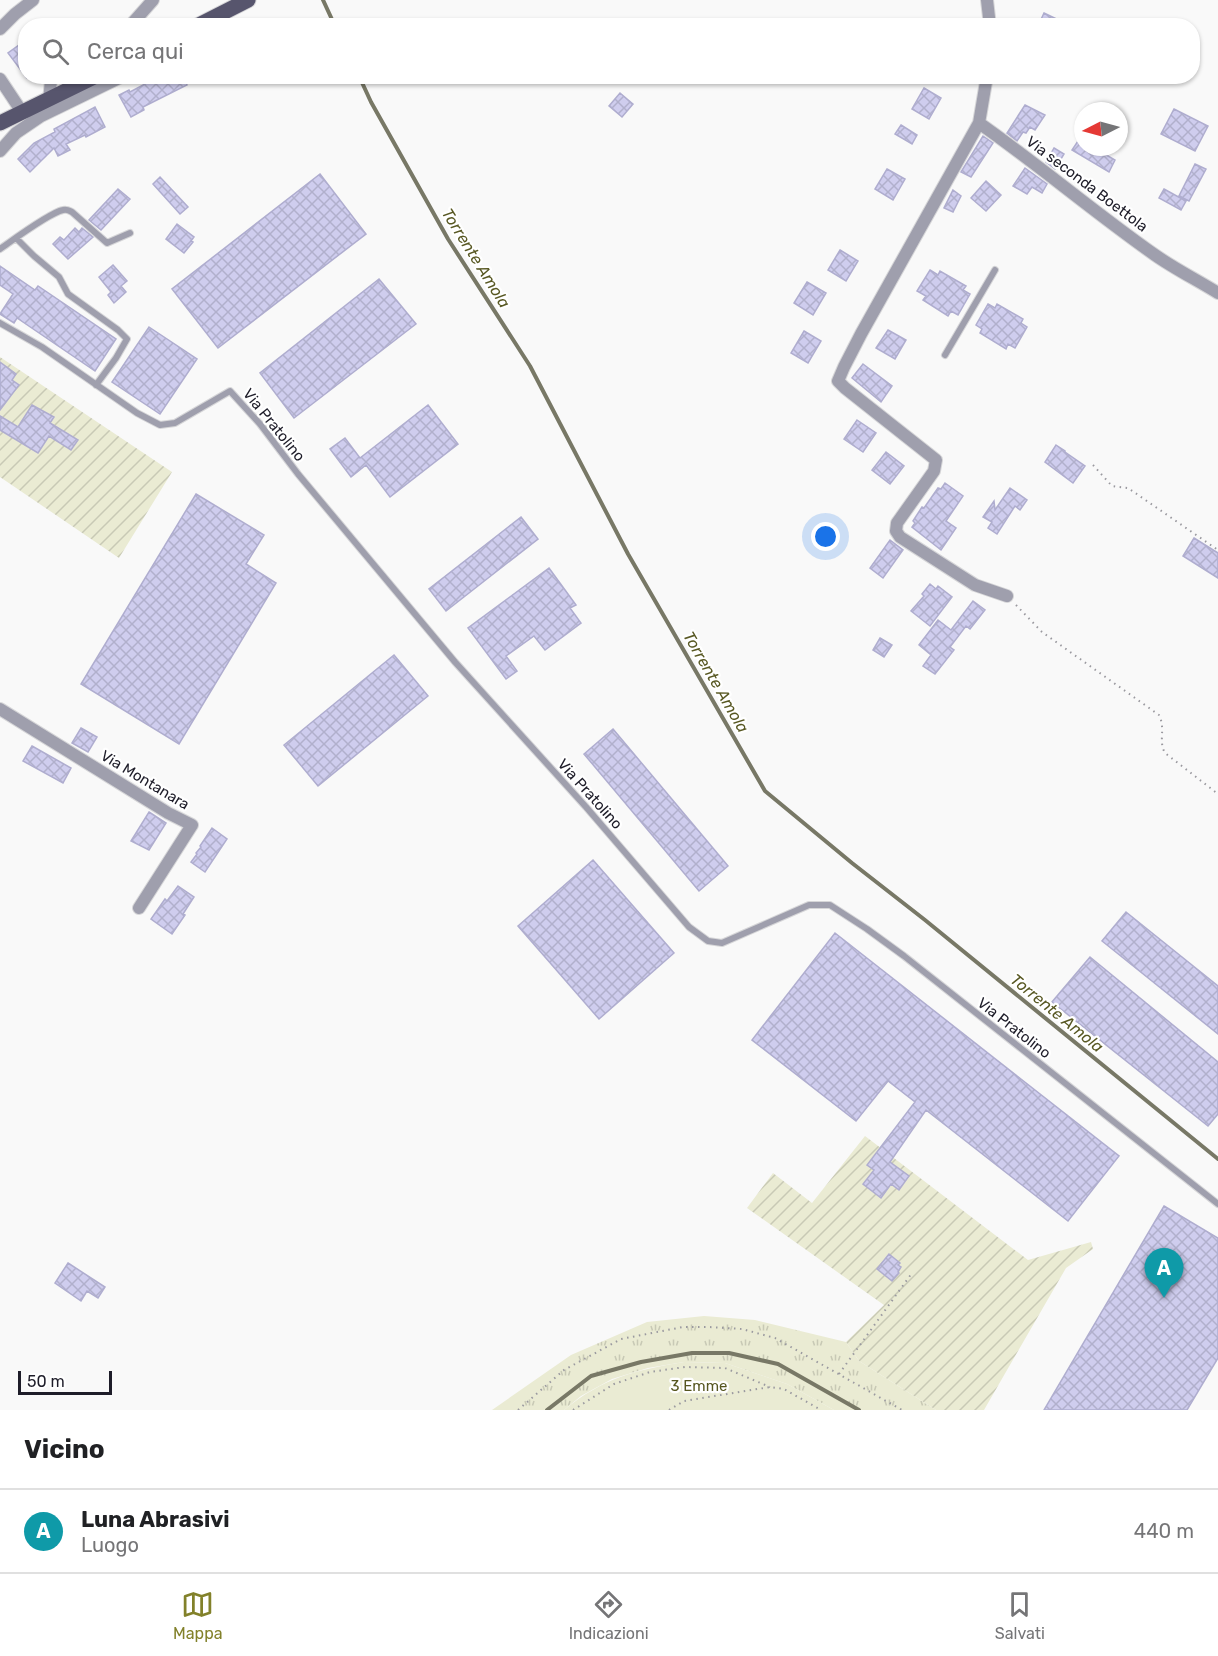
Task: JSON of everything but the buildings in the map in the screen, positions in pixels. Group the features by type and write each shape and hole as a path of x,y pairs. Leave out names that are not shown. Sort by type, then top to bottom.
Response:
{"main road":[{"path":"213,18 248,0"},
{"path":"0,123 81,84"}],"street":[{"path":"0,29 33,0"},
{"path":"137,18 153,0"},
{"path":"987,0 989,18"},
{"path":"0,79 22,112"},
{"path":"49,101 51,84"},
{"path":"0,151 16,134 40,116 106,84"},
{"path":"986,84 979,123 861,334 838,381 936,460 934,471 897,523 896,531 900,537 975,585 1007,596"},
{"name":"Via seconda Boettola","path":"979,123 1157,256 1218,293"},
{"name":"Via Montanara","path":"0,708 168,813 192,825 139,908"}],"lane":[{"path":"0,249 60,211 66,210 72,212 107,243 130,233"},
{"path":"16,238 59,277 68,294 127,339 96,385"},
{"path":"945,355 995,270"},
{"name":"Via Pratolino","path":"0,323 42,347 137,413 159,425 175,423 230,391 260,424 298,474 455,662 586,807 689,927 708,941 722,944 808,905 830,905 904,956 1218,1204"}],"path":[{"path":"1093,465 1112,486 1128,488 1218,550"},
{"path":"1007,596 1042,632 1159,715 1163,723 1162,748 1165,753 1218,794"},
{"path":"839,1374 912,1273"},
{"path":"518,1410 564,1370 621,1339 683,1327 709,1326 742,1329 775,1338 902,1410"},
{"path":"573,1410 614,1384 650,1372 685,1367 725,1368 770,1387 784,1389 821,1410"},
{"path":"669,1410 684,1401 770,1387"}],"green space":[{"path":"0,357 172,472 119,558 0,477"},
{"path":"865,1136 1028,1260 1091,1242 1093,1249 1066,1268 984,1410 936,1410 859,1361 846,1342 884,1305 747,1208 773,1173 812,1203"},
{"path":"704,1316 755,1320 846,1342 859,1361 936,1410 834,1410 787,1384 725,1363 684,1362 648,1368 612,1379 581,1396 564,1410 492,1410 571,1355 647,1322"},
{"name":"3 Emme","path":"684,1362 725,1363 787,1384 834,1410 564,1410 592,1390 620,1377 650,1368"}],"waterway":[{"name":"Torrente Amola","path":"323,0 331,18"},
{"name":"Torrente Amola","path":"363,84 448,239 530,366 628,554 765,791 1218,1159"},
{"path":"547,1410 591,1376 641,1362 692,1353 729,1353 778,1364 859,1410"}],"place":[{"name":"Luna Abrasivi","path":"1164,1298"}]}
